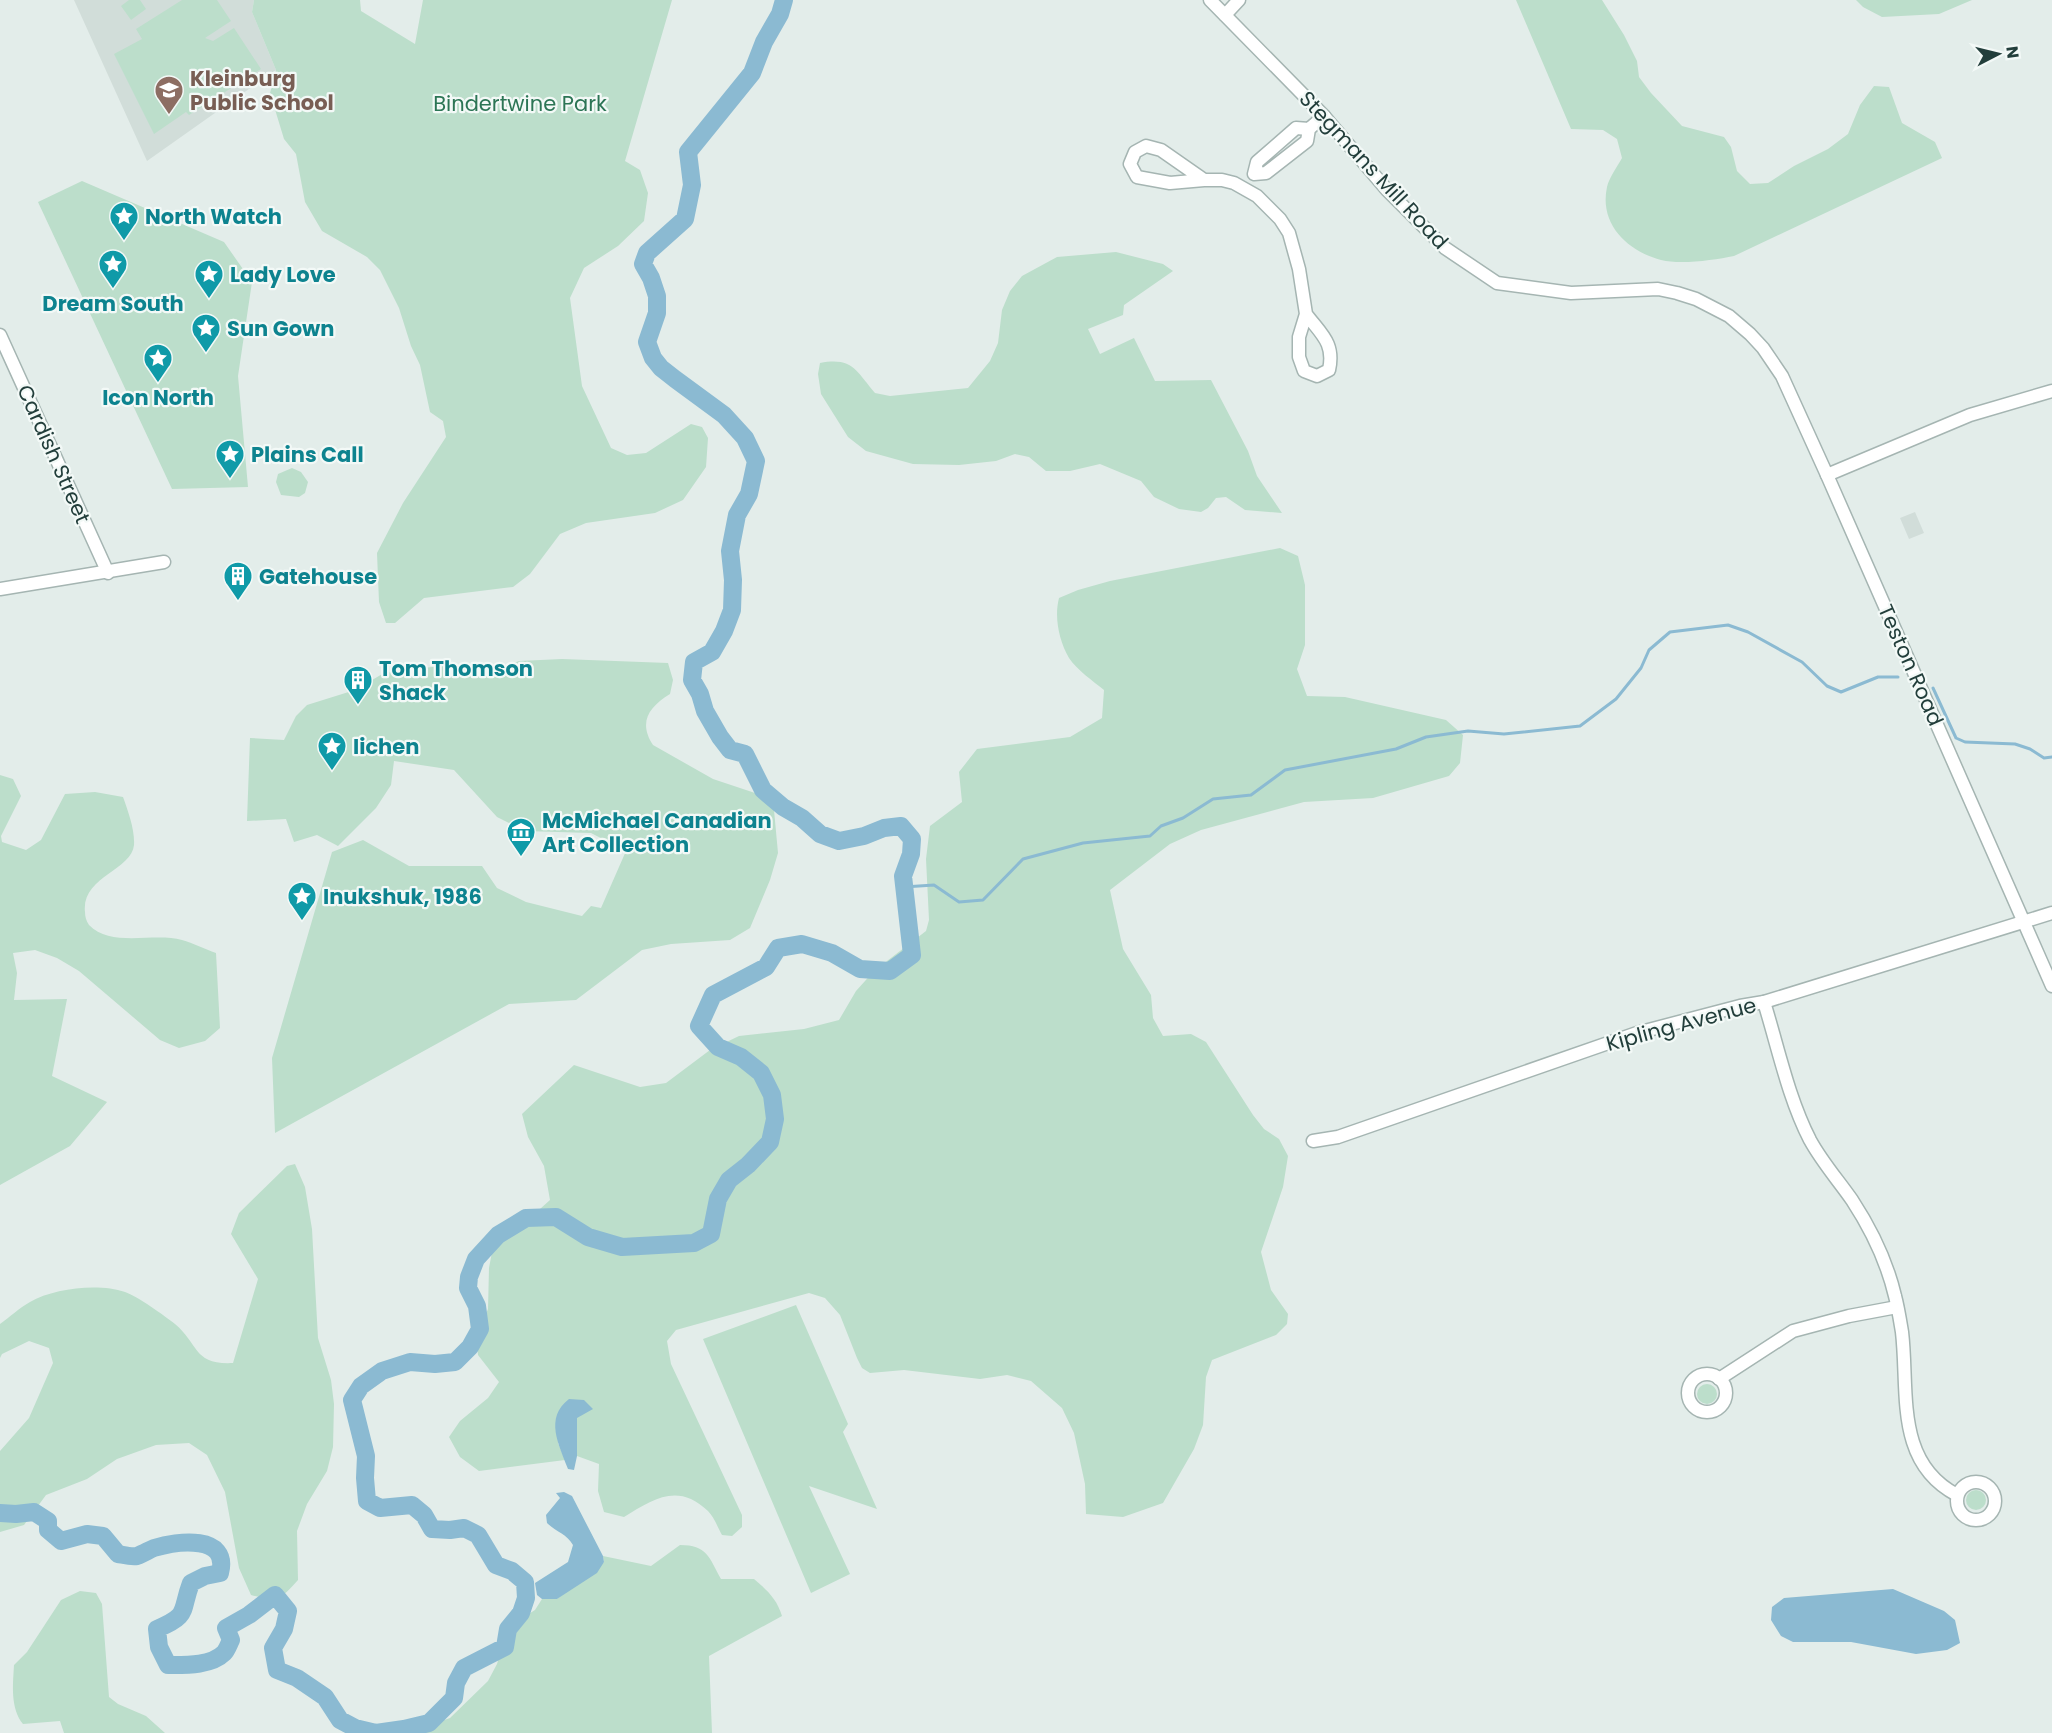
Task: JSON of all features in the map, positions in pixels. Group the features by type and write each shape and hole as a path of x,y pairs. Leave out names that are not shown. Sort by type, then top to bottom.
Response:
{"street":[{"name":"Stegmans Mill Road","path":"1210,0 1324,116 1387,190 1445,248 1497,283 1571,293 1658,289 1677,293 1696,299 1729,316 1763,348"},
{"path":"1225,15 1239,0"},
{"path":"1244,189 1254,174 1257,162 1296,128 1309,129 1324,116"},
{"path":"1204,180 1161,150 1146,146 1135,152 1130,164 1137,177 1170,183 1222,180 1234,183 1257,196 1280,219 1289,233 1299,269 1306,314"},
{"name":"Cardish Street","path":"0,335 108,573"},
{"name":"Teston Road","path":"1763,348 1782,376 1827,475 2052,986"},
{"path":"1827,475 1970,415 2052,391"},
{"path":"0,589 164,562"},
{"name":"Kipling Avenue","path":"1313,1141 1338,1137 1637,1033 1740,1006 1764,1002 2052,913"},
{"path":"1764,1002 1804,1127 1820,1158 1862,1217 1884,1262 1898,1307 1902,1332 1906,1417 1912,1440 1925,1469 1935,1481 1957,1495"},
{"path":"1719,1379 1793,1331 1849,1316 1898,1307"}],"shaded area":[{"name":"Kleinburg Public School","path":"74,0 254,0 252,12 276,70 147,161"},
{"path":"1915,512 1924,533 1909,539 1900,518"}],"green space":[{"path":"129,0 140,0 146,9 131,20 121,6"},
{"path":"182,0 217,0 231,21 205,38 213,41 234,28 261,69 189,115 186,112 154,134 114,54 142,39 136,29"},
{"name":"Bindertwine Park","path":"254,0 360,0 361,11 415,44 423,0 672,0 625,161 640,170 648,193 644,221 618,246 584,268 570,298 582,386 611,448 627,455 646,453 691,424 702,427 708,438 706,467 683,500 655,513 586,523 560,534 530,574 513,587 424,598 395,623 386,623 379,602 377,553 403,503 446,437 443,421 430,412 420,365 411,346 399,308 380,270 367,257 322,231 305,202 296,154 284,139 270,93 276,70 252,12"},
{"path":"1516,0 1602,0 1637,61 1639,77 1651,93 1682,126 1724,137 1731,147 1737,171 1750,184 1768,183 1794,166 1828,149 1848,134 1860,105 1874,86 1889,87 1902,123 1935,142 1942,158 1734,256 1678,262 1649,256 1627,243 1618,234 1607,213 1607,187 1622,158 1617,139 1603,130 1571,129"},
{"path":"1856,0 1972,0 1939,14 1882,17 1863,7"},
{"path":"82,181 224,242 252,282 238,376 248,487 172,489 38,202"},
{"path":"1116,252 1163,264 1173,271 1124,305 1123,315 1088,329 1100,354 1134,338 1155,381 1211,380 1248,451 1257,476 1282,513 1245,510 1226,497 1216,498 1208,508 1201,512 1179,509 1154,497 1141,481 1100,464 1070,471 1046,471 1029,457 1015,454 996,461 959,465 913,464 866,451 848,437 821,394 818,374 820,363 831,362 847,364 858,372 875,393 890,396 968,388 990,361 998,343 1002,310 1010,291 1022,276 1057,257"},
{"path":"292,468 301,472 308,482 305,493 299,497 281,495 276,482 278,474"},
{"path":"1280,548 1298,556 1305,585 1305,645 1297,669 1307,696 1345,697 1446,720 1463,735 1460,763 1449,776 1373,798 1304,802 1201,830 1170,844 1110,890 1123,949 1151,995 1153,1018 1163,1036 1191,1034 1206,1042 1253,1115 1264,1129 1279,1139 1288,1156 1283,1187 1261,1252 1271,1290 1288,1314 1287,1324 1276,1335 1212,1360 1206,1377 1203,1425 1194,1449 1163,1503 1123,1517 1086,1514 1085,1484 1074,1433 1062,1408 1031,1381 1007,1375 980,1379 904,1370 870,1373 862,1368 840,1315 825,1298 809,1293 676,1330 667,1341 671,1364 742,1515 742,1527 732,1536 722,1535 708,1511 697,1502 676,1495 666,1496 645,1504 624,1517 604,1512 598,1491 599,1464 577,1456 577,1417 583,1400 558,1443 565,1460 479,1471 460,1457 449,1437 460,1421 488,1398 499,1382 478,1355 476,1337 488,1309 489,1268 492,1252 550,1200 544,1166 528,1137 522,1114 574,1065 640,1087 666,1083 710,1050 739,1036 804,1029 839,1020 856,991 874,971 926,931 929,920 926,859 930,826 962,802 959,772 977,749 1070,737 1102,718 1104,690 1072,662 1063,644 1057,621 1059,598 1110,581"},
{"path":"562,659 668,663 673,680 670,694 656,704 646,722 646,729 653,745 713,779 761,795 771,801 778,853 770,880 750,928 730,940 671,944 642,950 576,1000 509,1004 275,1133 272,1058 332,852 363,840 409,866 482,866 497,888 526,902 582,916 591,906 601,908 626,851 591,833 525,831 497,817 454,770 394,761 391,785 376,808 338,846 317,835 294,842 286,819 247,821 250,738 284,740 296,716 307,705 355,690 384,673 448,665 498,669 519,661"},
{"path":"0,775 13,779 21,796 1,836 2,842 26,850 41,840 65,794 95,792 123,797 132,827 134,845 125,861 91,890 86,900 87,922 98,932 109,936 171,938 186,941 216,953 220,1028 205,1041 179,1048 160,1040 79,971 57,958 35,950 13,953 17,973 14,1000 67,999 52,1076 107,1102 70,1146 0,1185"},
{"path":"295,1164 305,1187 312,1229 318,1338 331,1380 334,1404 333,1447 327,1471 307,1504 297,1531 298,1580 277,1598 267,1599 251,1595 239,1568 225,1492 207,1455 189,1443 156,1445 117,1459 87,1479 46,1495 24,1525 0,1532 0,1451 29,1418 53,1363 49,1348 29,1341 2,1354 0,1358 0,1324 26,1304 51,1293 77,1288 114,1289 136,1298 170,1320 203,1357 220,1363 233,1363 258,1279 231,1234 239,1213 287,1166"},
{"path":"796,1305 848,1424 843,1432 877,1509 809,1486 850,1574 811,1593 703,1339"},
{"path":"1707,1384 1714,1387 1717,1394 1714,1401 1707,1404 1700,1401 1697,1394 1700,1387"},
{"path":"1976,1490 1983,1493 1986,1500 1983,1507 1976,1510 1969,1507 1966,1500 1969,1493"},
{"path":"680,1545 702,1550 721,1579 754,1579 771,1595 782,1616 709,1656 712,1733 407,1733 450,1718 488,1681 497,1664 508,1627 535,1610 542,1599 557,1599 604,1562 603,1556 651,1566"},
{"path":"80,1591 96,1593 102,1604 109,1697 118,1704 146,1716 165,1733 64,1733 60,1721 23,1724 19,1718 13,1696 14,1665 27,1652 61,1600"}],"water":[{"path":"569,1399 584,1400 593,1409 577,1418 577,1456 574,1470 568,1469 558,1441 555,1423 561,1406"},
{"path":"564,1492 572,1496 604,1562 597,1573 557,1599 542,1599 537,1595 535,1583 568,1562 573,1545 568,1538 547,1523 546,1515 560,1498 556,1493"},
{"path":"1893,1589 1944,1611 1955,1620 1960,1643 1947,1650 1916,1654 1851,1642 1793,1642 1781,1636 1771,1620 1772,1607 1784,1598"}],"waterway":[{"path":"0,1513 34,1512 48,1521 48,1530 61,1541 87,1534 103,1536 118,1554 137,1556 154,1548 175,1543 199,1543 210,1546 221,1560 220,1573 205,1576 191,1583 182,1612 175,1620 157,1629 159,1647 168,1665 198,1664 219,1657 225,1652 231,1640 226,1628 249,1615 275,1595 288,1611 284,1629 273,1648 277,1670 297,1678 325,1697 340,1720 355,1728 376,1733 429,1723 454,1698 456,1683 464,1668 505,1647 508,1629 521,1613 526,1598 525,1582 512,1571 496,1565 478,1535 464,1528 432,1529 424,1515 412,1505 380,1508 367,1501 366,1456 352,1400 361,1386 382,1371 410,1362 435,1364 455,1362 470,1347 480,1329 477,1306 468,1288 469,1277 476,1259 498,1235 526,1218 556,1217 588,1237 622,1247 694,1243 711,1234 718,1199 729,1180 748,1165 770,1142 775,1119 772,1095 761,1073 741,1057 718,1047 699,1026 713,995 766,967 778,948 802,944 832,953 860,969 890,971 912,955 903,876 911,854 912,839 901,826 884,828 864,836 839,841 820,834 763,790 745,754 730,750 720,737 705,711 700,694 692,680 694,662 712,652 724,631 732,610 733,580 730,551 737,515 749,494 756,461 745,438 724,415 661,368 653,358 647,342 657,313 657,296 643,264 647,253 685,219 692,185 688,152 752,73 764,42 780,14 784,0"},
{"path":"904,887 934,885 959,902 983,900 1023,859 1083,843 1150,836 1161,826 1183,818 1213,799 1251,795 1285,770 1396,749 1426,737 1468,731 1504,734 1580,726 1616,699 1641,668 1649,650 1670,632 1728,625 1748,632 1802,662 1827,686 1841,692 1878,677 1898,677"},
{"path":"1933,688 1956,738 1965,742 2015,744 2030,749 2044,758 2052,757"}],"place":[{"name":"Kleinburg Public School","path":"169,116"},
{"name":"North Watch","path":"124,242"},
{"name":"Dream South","path":"113,290"},
{"name":"Lady Love","path":"209,300"},
{"name":"Sun Gown","path":"206,354"},
{"name":"Icon North","path":"158,384"},
{"name":"Plains Call","path":"230,480"},
{"name":"Gatehouse","path":"238,602"},
{"name":"Tom Thomson Shack","path":"358,706"},
{"name":"Iichen","path":"332,772"},
{"name":"McMichael Canadian Art Collection","path":"521,858"},
{"name":"Inukshuk, 1986","path":"302,922"}]}
